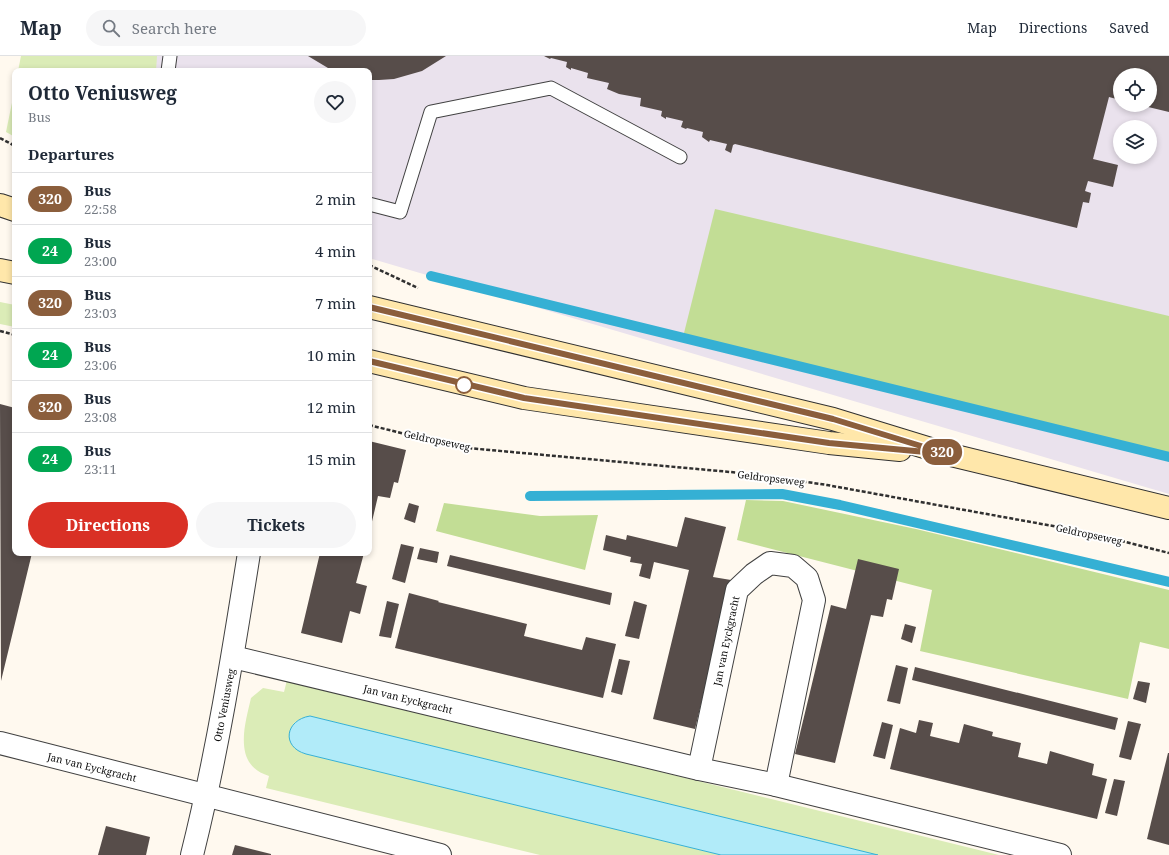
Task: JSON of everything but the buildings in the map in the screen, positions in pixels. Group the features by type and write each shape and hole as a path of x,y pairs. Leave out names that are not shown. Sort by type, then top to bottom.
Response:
{"main road":[{"path":"0,205 12,209"},
{"path":"0,270 12,272"},
{"path":"372,308 833,419 947,454 1169,508"},
{"path":"372,362 524,398 829,443 947,454"}],"street":[{"name":"Otto Veniusweg","path":"192,855 206,796 233,657 249,556"},
{"name":"Jan van Eyckgracht","path":"699,769 737,590 754,574 770,563 792,566 807,578 814,600 776,785"},
{"name":"Jan van Eyckgracht","path":"233,657 699,769 776,785 1060,855"},
{"name":"Jan van Eyckgracht","path":"0,743 440,855"}],"lane":[{"path":"168,68 170,56"},
{"path":"372,205 400,212 431,112 551,88 680,157"}],"path":[{"path":"0,138 12,144"},
{"path":"0,331 12,334"},
{"name":"Geldropseweg","path":"372,426 457,446 752,474 827,485 1086,532 1169,553"}],"shaded area":[{"path":"122,56 1169,56 1169,494 372,259 372,68 122,68"}],"green space":[{"path":"21,56 157,56 156,68 19,68"},
{"path":"12,103 12,135 6,132"},
{"path":"715,209 1169,316 1169,459 683,337"},
{"path":"0,302 12,304 12,326 0,324"},
{"path":"746,500 783,501 916,529 1169,590 1169,649 1140,642 1128,699 920,651 932,590 737,540"},
{"path":"444,503 540,516 598,515 585,570 436,531"},
{"path":"287,680 999,855 878,855 310,716 295,722 292,728 292,744 302,753 721,855 540,855 266,788 269,776 257,771 250,763 245,753 244,731 246,720 251,698 263,688 284,692"}],"water":[{"path":"310,716 878,855 721,855 306,754 298,751 293,746 289,734 295,723 302,718"}],"waterway":[{"path":"431,276 1169,457"},
{"path":"530,496 782,494 840,505 1169,582"}],"bus line":[{"name":"320","path":"372,308 833,419 947,454 829,443 524,398 460,384 372,362"}]}
